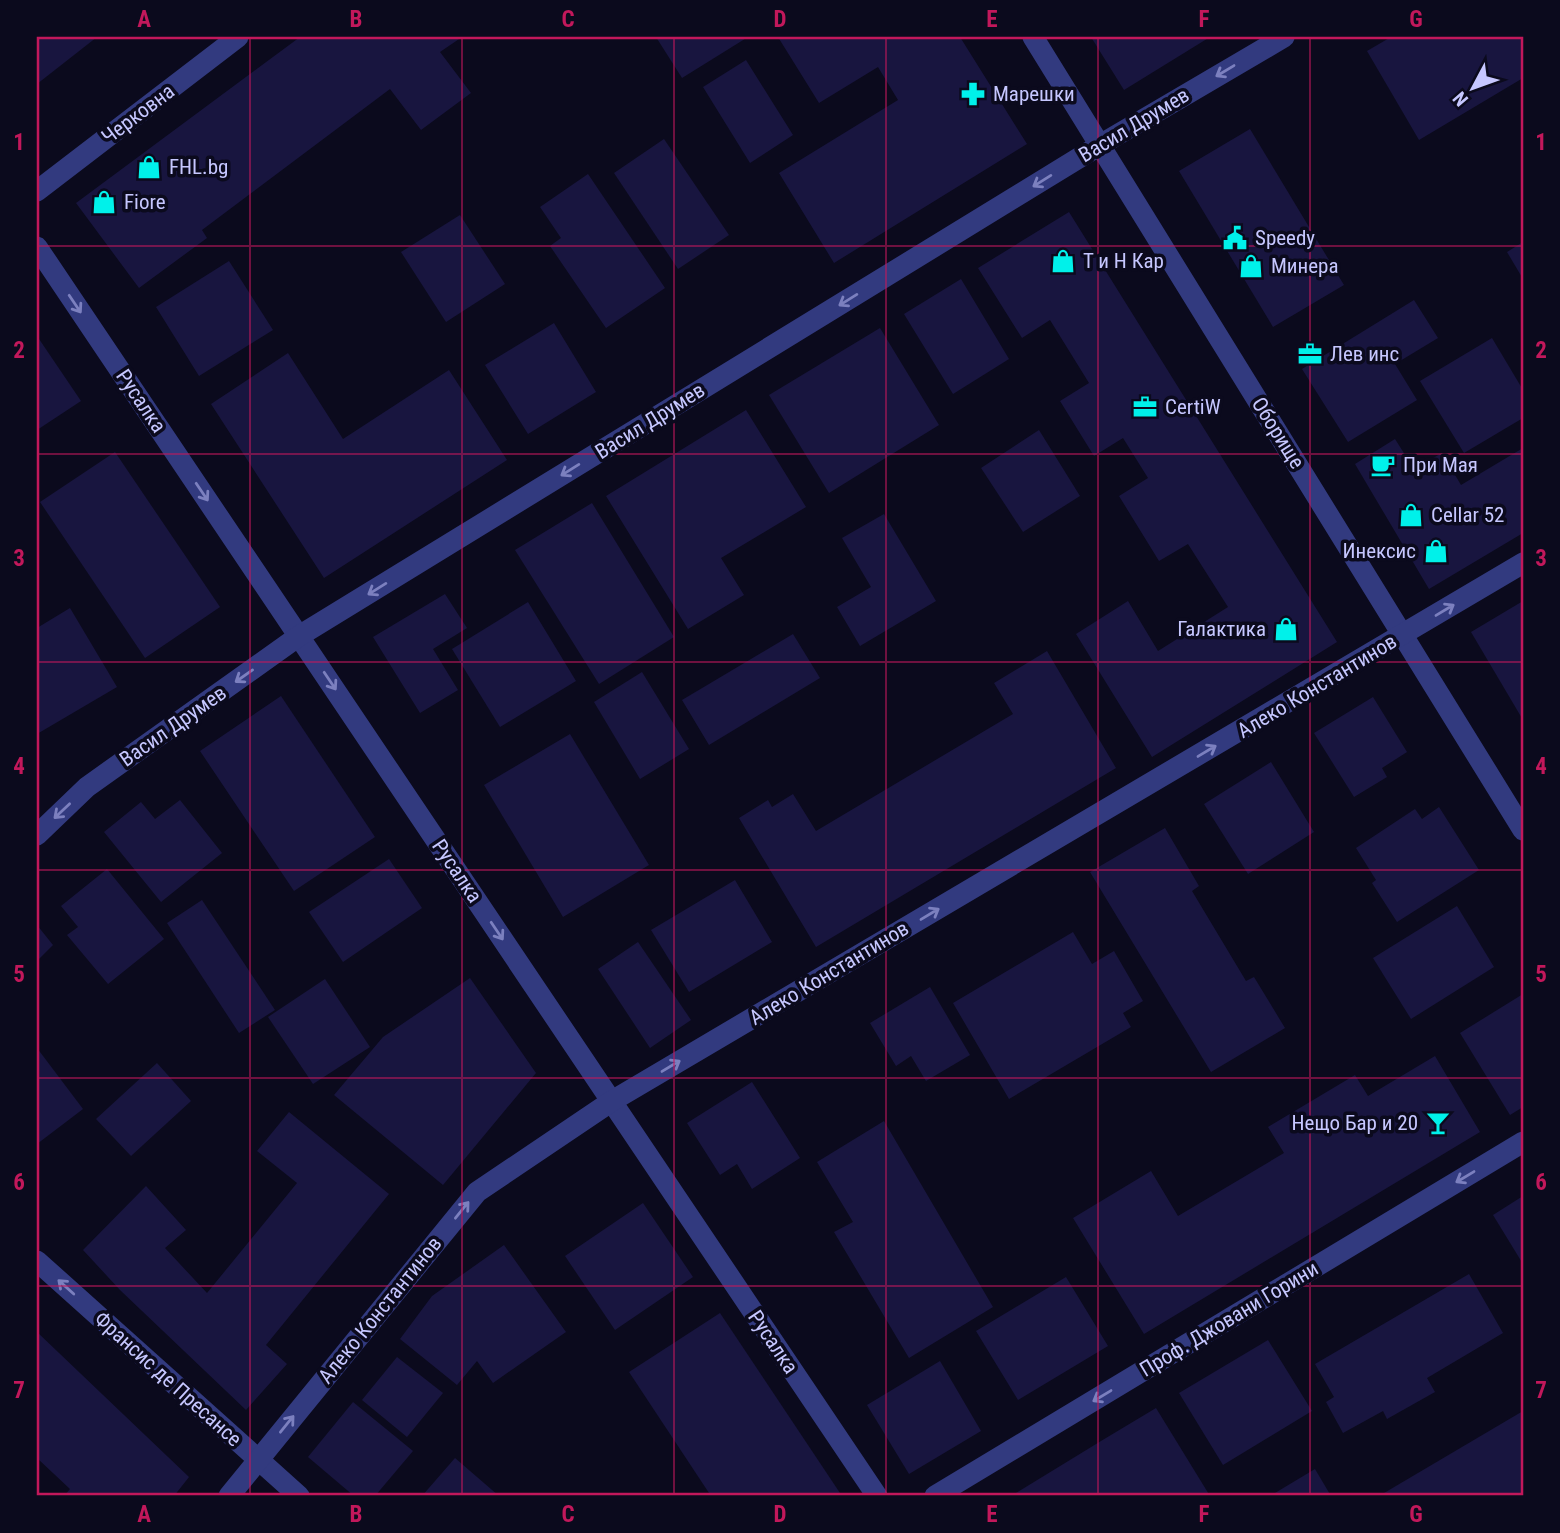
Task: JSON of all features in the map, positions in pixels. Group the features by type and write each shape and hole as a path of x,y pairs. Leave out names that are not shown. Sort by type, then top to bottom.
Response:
{"street":[{"name":"Черковна","path":"37,191 238,37"},
{"name":"Оборище","path":"1033,37 1523,830"},
{"name":"Васил Друмев","path":"37,835 87,787 299,636 1100,145 1284,37"},
{"name":"Русалка","path":"37,247 877,1496"},
{"name":"Алеко Константинов","path":"229,1496 477,1192 612,1101 1523,563"},
{"name":"Проф. Джовани Горини","path":"934,1496 1523,1142"},
{"name":"Франсис де Пресансе","path":"37,1261 299,1496"}],"building":[{"path":"37,37 97,37 37,84"},
{"path":"300,37 462,37 440,52 471,93 421,130 390,89 202,230 207,238 139,288 76,203"},
{"path":"656,37 748,37 682,78"},
{"path":"778,37 960,37 1027,144 834,263 779,173 898,100 878,67 819,103"},
{"path":"1091,37 1210,37 1124,90"},
{"path":"1391,37 1523,37 1523,78 1419,140 1367,51"},
{"path":"746,60 793,135 750,163 703,87"},
{"path":"1250,129 1344,285 1273,327 1179,171"},
{"path":"664,139 729,235 678,269 614,173"},
{"path":"588,174 665,288 606,328 550,246 561,238 540,207"},
{"path":"1069,212 1337,642 1152,757 1076,634 1128,601 1158,651 1228,607 1188,544 1159,561 1119,496 1148,478 1123,438 1094,456 1060,401 1089,383 1050,320 1022,338 978,268"},
{"path":"460,215 505,284 446,322 401,252"},
{"path":"1523,242 1523,279 1507,252"},
{"path":"229,261 273,330 199,376 156,307"},
{"path":"961,279 1009,359 953,394 904,314"},
{"path":"1414,300 1438,338 1395,364 1417,400 1348,442 1302,369"},
{"path":"554,323 596,392 528,434 485,365"},
{"path":"880,328 939,425 829,493 769,395"},
{"path":"37,336 81,401 37,430"},
{"path":"1492,338 1523,390 1523,418 1464,453 1420,381"},
{"path":"288,353 343,439 449,370 507,460 324,578 211,404"},
{"path":"746,410 806,507 721,558 744,595 688,629 606,496"},
{"path":"1039,430 1080,496 1023,532 981,468"},
{"path":"1395,439 1414,469 1442,453 1461,485 1523,448 1523,533 1429,589 1355,464"},
{"path":"115,452 220,607 145,658 40,502"},
{"path":"592,503 674,637 599,684 515,550"},
{"path":"884,514 936,601 860,646 837,607 871,587 842,538"},
{"path":"445,594 467,628 433,649 458,690 420,713 373,637"},
{"path":"1523,601 1523,720 1471,632"},
{"path":"528,602 576,681 500,727 452,649"},
{"path":"70,608 117,687 37,734 37,628"},
{"path":"793,634 820,678 709,745 682,700"},
{"path":"1047,651 1116,768 816,947 739,818 768,800 772,807 793,794 816,831 1013,714 994,683"},
{"path":"642,672 689,749 640,779 594,702"},
{"path":"281,696 375,837 294,891 200,751"},
{"path":"1373,697 1407,752 1382,768 1387,777 1354,797 1314,733"},
{"path":"570,734 649,865 563,917 484,785"},
{"path":"1271,762 1314,832 1248,874 1204,804"},
{"path":"180,800 222,853 161,902 104,832 141,802 155,819"},
{"path":"1439,807 1479,870 1397,922 1372,883 1376,880 1356,848 1415,809 1422,819"},
{"path":"1165,828 1199,886 1192,891 1246,981 1254,977 1285,1028 1211,1072 1090,872"},
{"path":"389,859 422,908 343,962 309,912"},
{"path":"107,869 164,939 108,984 67,935 78,927 61,906"},
{"path":"735,880 772,942 689,992 651,930"},
{"path":"202,900 275,1010 239,1033 167,923"},
{"path":"1457,906 1494,967 1411,1019 1373,958"},
{"path":"37,925 53,945 37,961"},
{"path":"1073,932 1092,964 1114,951 1143,1001 1123,1013 1131,1027 1009,1099 953,1003"},
{"path":"638,942 691,1020 650,1048 598,969"},
{"path":"470,978 536,1073 443,1185 334,1095 383,1037"},
{"path":"325,979 370,1047 313,1084 268,1017"},
{"path":"930,987 970,1055 926,1081 911,1056 896,1066 870,1023"},
{"path":"1523,994 1523,1107 1510,1115 1460,1033"},
{"path":"37,1048 83,1109 37,1144"},
{"path":"1435,1056 1480,1132 1144,1334 1073,1218 1151,1171 1178,1216 1284,1153 1268,1127 1355,1075 1368,1096"},
{"path":"157,1063 191,1101 131,1156 96,1119"},
{"path":"752,1082 800,1158 752,1189 737,1164 720,1175 687,1123"},
{"path":"289,1112 389,1194 266,1345 287,1364 246,1410 120,1290 83,1250 146,1186 186,1230 165,1248 207,1293 297,1183 257,1151"},
{"path":"884,1121 993,1307 909,1358 834,1232 853,1222 817,1162"},
{"path":"1523,1196 1523,1264 1493,1215"},
{"path":"643,1203 693,1277 615,1330 565,1256"},
{"path":"504,1245 566,1332 493,1383 477,1361 457,1385 400,1339 432,1296"},
{"path":"1469,1274 1503,1333 1427,1378 1435,1392 1387,1419 1383,1411 1343,1433 1326,1402 1334,1397 1315,1364"},
{"path":"1066,1277 1108,1346 1018,1400 976,1331"},
{"path":"720,1313 842,1496 711,1496 629,1372"},
{"path":"37,1332 189,1477 174,1496 64,1496 70,1489 37,1458"},
{"path":"1268,1340 1312,1411 1223,1465 1179,1393"},
{"path":"397,1357 443,1393 407,1437 362,1400"},
{"path":"940,1361 981,1431 909,1474 867,1405"},
{"path":"353,1402 413,1451 375,1496 354,1496 308,1457"},
{"path":"1156,1408 1210,1496 1011,1496 1101,1441"},
{"path":"1523,1411 1523,1496 1379,1496"},
{"path":"455,1458 499,1496 422,1496"},
{"path":"1315,1469 1331,1496 1270,1496"}],"place":[{"name":"Марешки","path":"973,94"},
{"name":"FHL.bg","path":"149,167"},
{"name":"Fiore","path":"104,202"},
{"name":"Speedy","path":"1235,238"},
{"name":"Т и Н Кар","path":"1063,261"},
{"name":"Минера","path":"1251,266"},
{"name":"Лев инс","path":"1310,354"},
{"name":"CertiW","path":"1145,407"},
{"name":"При Мая","path":"1383,465"},
{"name":"Cellar 52","path":"1411,515"},
{"name":"Инексис","path":"1436,551"},
{"name":"Галактика","path":"1286,629"},
{"name":"Нещо Бар и 20","path":"1438,1123"}]}
